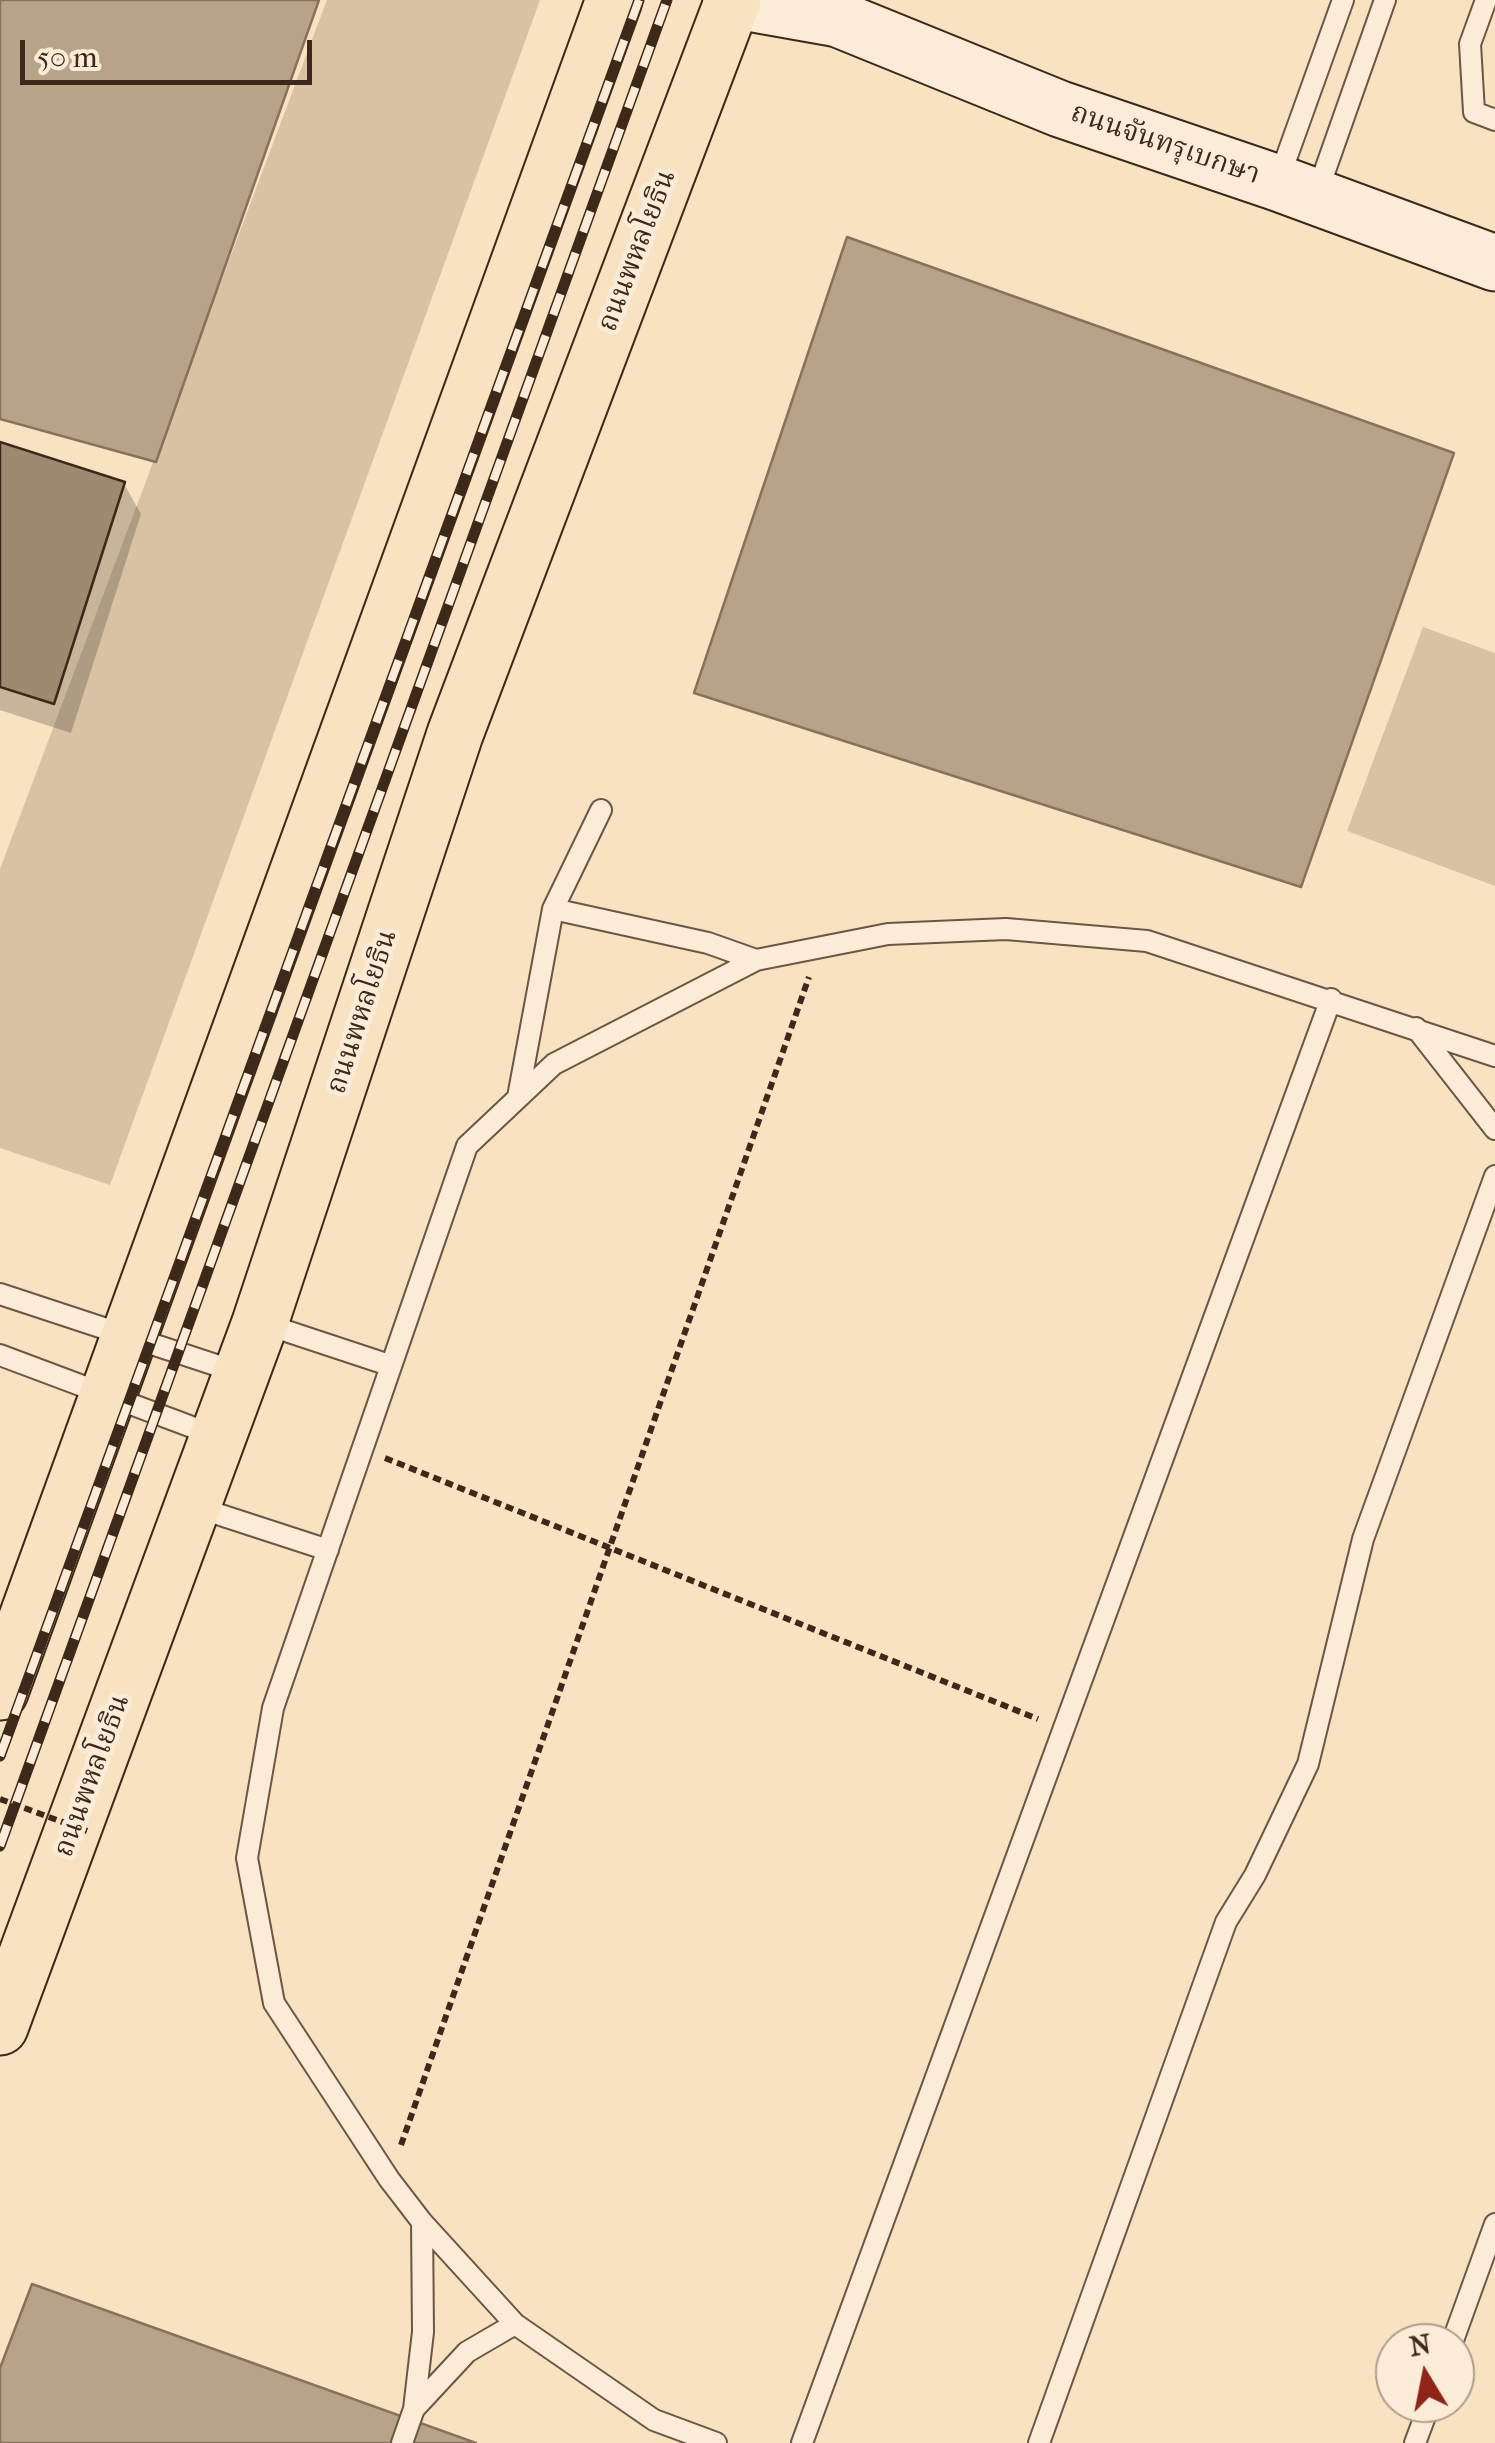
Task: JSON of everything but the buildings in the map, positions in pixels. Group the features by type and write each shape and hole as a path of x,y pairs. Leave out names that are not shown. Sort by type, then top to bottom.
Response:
{"main road":[{"path":"0,1692 614,0"},
{"name":"ถนนจันทรุเบกษา","path":"732,0 829,10 1060,110 1495,262"},
{"name":"ถนนพหลโยธิน","path":"0,2027 12,1959 242,1374 455,734 732,0"}],"lane":[{"path":"1297,190 1343,0"},
{"path":"1297,190 1385,0"},
{"path":"1486,0 1470,44 1474,112 1495,120"},
{"path":"518,1098 553,909 601,810"},
{"path":"553,909 708,943 756,960"},
{"path":"716,2443 654,2420 515,2324 389,2180 274,2003 247,1858 274,1708 467,1146 554,1064 756,960 888,934 1006,928 1146,941 1495,1056"},
{"path":"802,2443 1330,999"},
{"path":"1416,1028 1495,1129"},
{"path":"1039,2443 1226,1922 1256,1875 1308,1764 1363,1540 1495,1176"},
{"path":"0,1294 242,1374"},
{"path":"260,1323 389,1365"},
{"path":"0,1355 218,1437"},
{"path":"192,1506 328,1550"},
{"path":"402,2443 414,2409 423,2332 422,2222"},
{"path":"1459,2323 1495,2224"},
{"path":"414,2409 467,2352 515,2324"}],"path":[{"path":"389,2180 819,947"},
{"path":"361,1448 1064,1730"},
{"path":"0,1798 87,1831"}],"shaded area":[{"path":"0,0 319,0 156,462 0,419"},
{"path":"327,0 540,0 110,1185 0,1148 0,869"},
{"path":"847,237 1454,453 1301,887 694,693"},
{"path":"1423,627 1495,653 1495,886 1347,831"},
{"path":"32,2284 476,2443 0,2443 0,2368"}],"railway":[{"path":"0,1756 639,0"},
{"path":"0,1846 667,0"}]}
